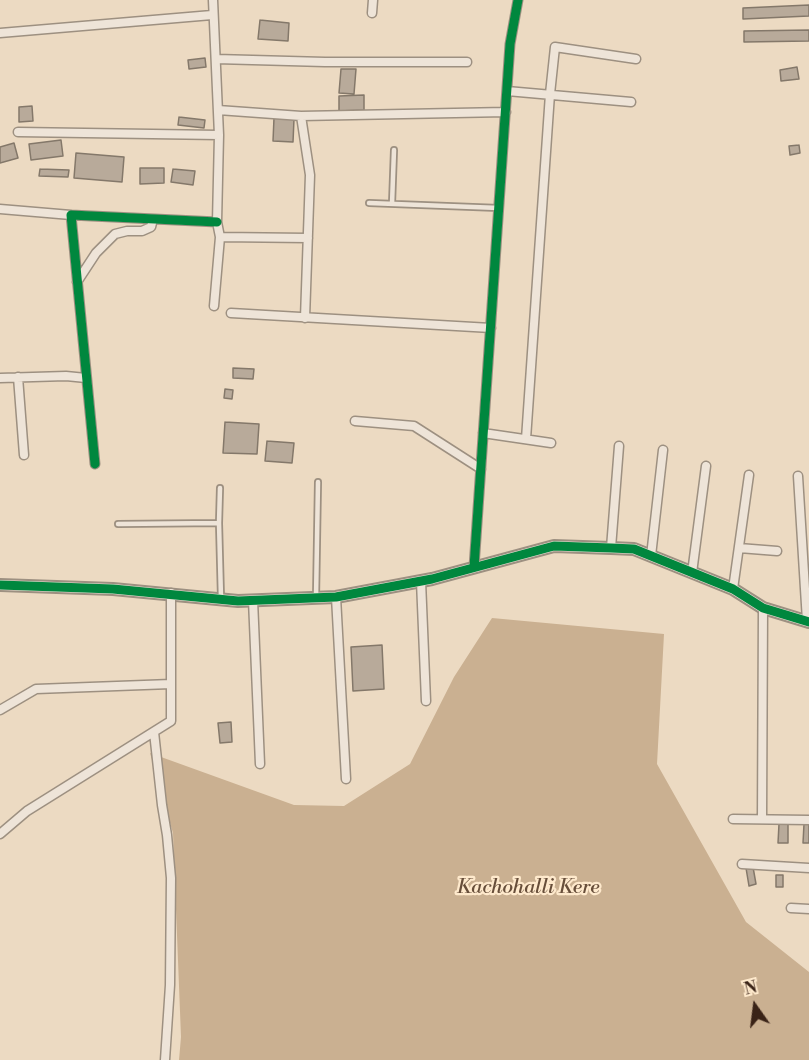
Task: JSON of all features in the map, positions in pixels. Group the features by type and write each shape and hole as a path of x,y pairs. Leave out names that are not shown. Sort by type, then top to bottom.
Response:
{"street":[{"path":"213,0 219,135 217,222 220,237 214,306"},
{"path":"372,13 373,0"},
{"path":"474,567 510,44 518,1 506,0"},
{"path":"0,33 212,15"},
{"path":"526,439 549,94 555,47 636,59"},
{"path":"216,59 336,63 467,62"},
{"path":"507,91 631,102"},
{"path":"218,110 302,116 506,112"},
{"path":"302,116 310,175 305,318"},
{"path":"18,132 219,135"},
{"path":"0,209 217,222"},
{"path":"71,215 94,464"},
{"path":"77,282 96,253 115,234 142,231 151,227 153,219"},
{"path":"220,237 308,238"},
{"path":"231,313 491,328"},
{"path":"0,378 66,376 86,378"},
{"path":"18,377 24,455"},
{"path":"355,421 414,426 481,469"},
{"path":"483,433 551,443"},
{"path":"611,548 619,446"},
{"path":"651,556 663,450"},
{"path":"693,573 706,466"},
{"path":"733,590 749,475"},
{"path":"0,585 171,593 221,599 336,597 421,581 554,546 634,549 733,590 764,608 808,621 798,476"},
{"path":"739,548 777,551"},
{"path":"421,581 426,701"},
{"path":"0,834 27,811 171,721 171,593"},
{"path":"336,597 346,779"},
{"path":"253,600 260,764"},
{"path":"762,819 764,608"},
{"path":"0,710 36,690 171,684"},
{"path":"154,732 171,878 170,985 165,1060"},
{"path":"733,819 809,820"},
{"path":"742,864 809,868"},
{"path":"791,908 809,909"}],"lane":[{"path":"392,204 394,150"},
{"path":"369,203 499,208"},
{"path":"316,598 318,482"},
{"path":"220,488 221,599"},
{"path":"118,524 219,523"}],"water":[{"name":"Kachohalli Kere","path":"492,618 664,634 657,764 746,922 809,972 809,1060 179,1060 181,1037 173,833 150,753 294,805 344,806 410,764 454,677"}],"building":[{"path":"809,5 809,16 743,19 743,8"},
{"path":"260,20 289,23 288,41 258,39"},
{"path":"809,30 809,41 744,42 744,31"},
{"path":"205,58 206,67 189,69 188,60"},
{"path":"797,67 799,79 781,81 780,70"},
{"path":"341,69 356,69 354,94 339,93"},
{"path":"364,95 364,110 339,111 339,96"},
{"path":"32,106 33,121 19,122 19,107"},
{"path":"179,117 205,120 204,128 178,125"},
{"path":"274,118 294,119 293,142 273,141"},
{"path":"61,140 63,156 31,160 29,144"},
{"path":"14,143 18,158 0,163 0,147"},
{"path":"799,145 800,153 790,155 789,146"},
{"path":"76,153 124,157 122,182 74,178"},
{"path":"140,168 164,168 164,183 140,184"},
{"path":"40,169 69,170 68,177 39,176"},
{"path":"173,169 195,171 193,185 171,182"},
{"path":"233,368 254,369 253,379 233,378"},
{"path":"225,389 233,390 232,399 224,398"},
{"path":"225,422 259,424 257,454 223,453"},
{"path":"267,441 294,443 292,463 265,461"},
{"path":"382,645 384,689 353,691 351,647"},
{"path":"231,722 232,742 220,743 218,723"},
{"path":"779,824 788,824 788,843 778,843"},
{"path":"804,824 809,824 809,843 803,843"},
{"path":"753,867 756,884 749,886 746,868"},
{"path":"776,875 783,875 783,887 776,887"}],"cycle path":[{"path":"474,567 510,44 518,0"},
{"path":"95,464 71,215 217,222"},
{"path":"0,585 113,589 238,601 336,597 432,579 554,546 634,549 733,589 763,608 809,622"}]}
